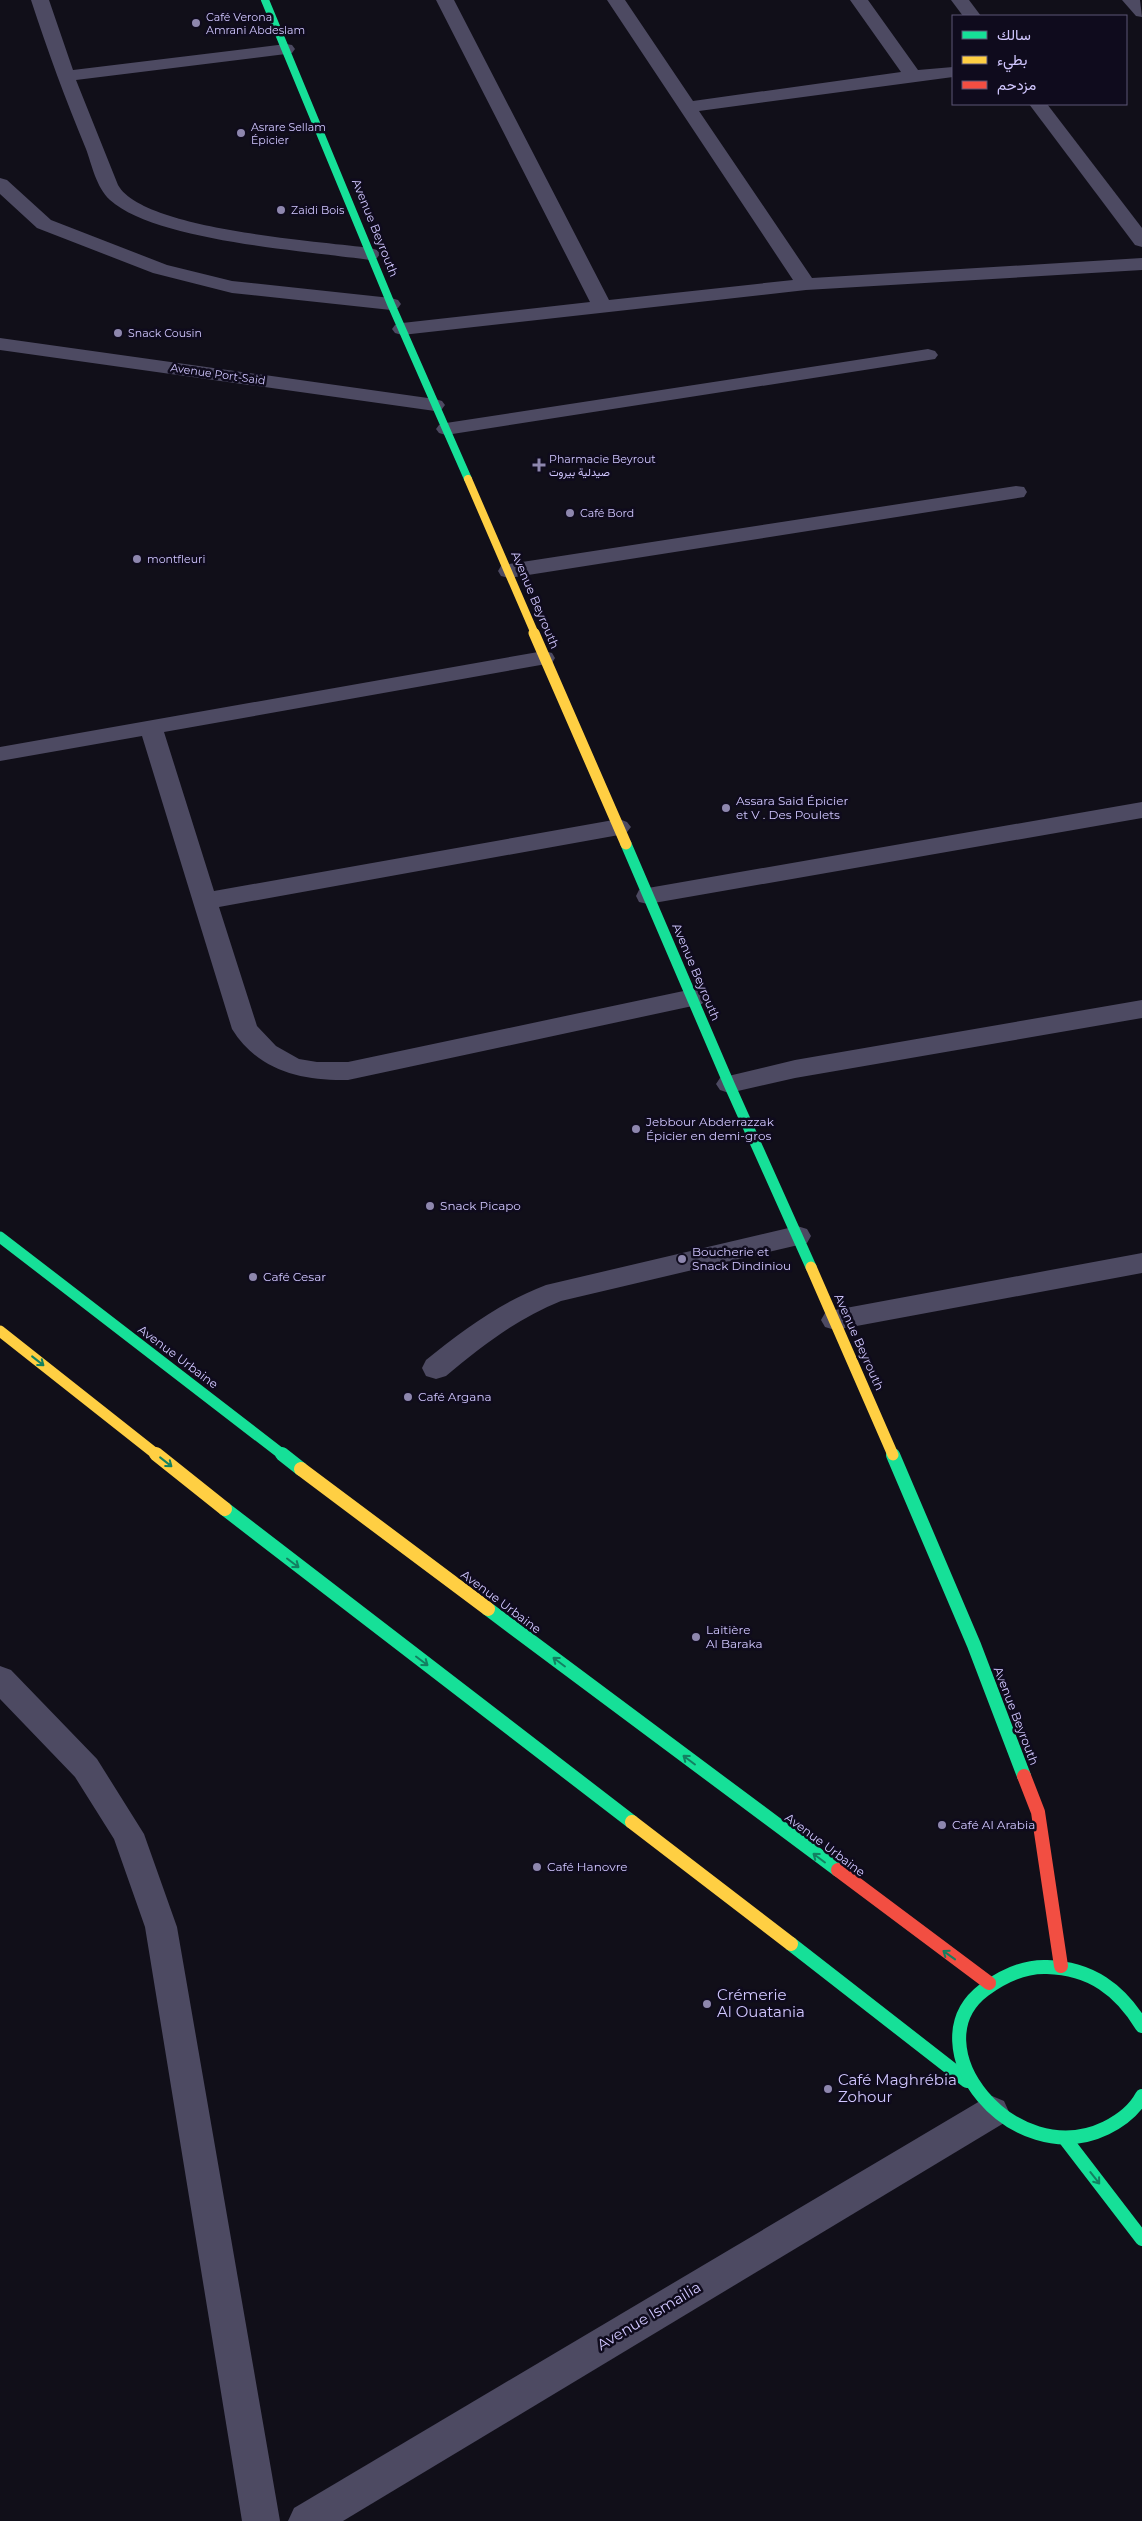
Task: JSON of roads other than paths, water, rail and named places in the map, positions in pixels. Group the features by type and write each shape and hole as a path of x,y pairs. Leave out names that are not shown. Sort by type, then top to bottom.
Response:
{"street":[{"path":"40,0 64,76 115,195 134,210 160,221 198,230 370,254"},
{"name":"Avenue Beyrouth","path":"265,0 391,304 509,571 544,658 729,1084 835,1320 974,1645 1038,1812 1061,1966"},
{"path":"445,0 603,308"},
{"path":"616,0 806,284"},
{"path":"859,0 913,76"},
{"path":"960,0 971,15"},
{"path":"1132,0 1142,12"},
{"path":"64,76 286,49"},
{"path":"689,107 952,72"},
{"path":"1039,105 1142,241"},
{"path":"0,184 44,224 160,269 232,287 391,304"},
{"path":"402,329 806,284 1142,264"},
{"name":"Avenue Port-Saïd","path":"0,344 435,405"},
{"path":"446,429 928,355"},
{"path":"509,571 1016,492"},
{"path":"0,754 544,658"},
{"path":"151,728 245,1029 259,1047 276,1060 298,1068 323,1072 348,1071 693,998"},
{"path":"648,896 1142,810"},
{"path":"204,901 619,827"},
{"path":"729,1084 795,1069 1142,1009"},
{"path":"436,1368 501,1318 537,1298 598,1281 797,1236"},
{"name":"Avenue Urbaine","path":"0,1237 330,1490 989,1983"},
{"path":"835,1320 1142,1263"},
{"path":"0,1331 258,1535 919,2042 967,2081 992,2112 1026,2133 1066,2140 1096,2135 1121,2121 1142,2096"},
{"path":"0,1679 86,1768 128,1834 161,1927 262,2521"},
{"path":"967,2081 959,2054 960,2027 970,2002 989,1983 1010,1971 1035,1966 1061,1966 1092,1976 1119,1994 1141,2020"},
{"name":"Avenue Ismailia","path":"307,2521 992,2112"},
{"path":"1066,2140 1142,2239"}],"place":[{"name":"Café Verona Amrani Abdeslam","path":"196,23"},
{"name":"Asrare Sellam Épicier","path":"241,133"},
{"name":"Zaidi Bois","path":"281,210"},
{"name":"Snack Cousin","path":"118,333"},
{"name":"Pharmacie Beyrout صيدلية بيروت","path":"539,465"},
{"name":"Café Bord","path":"570,513"},
{"name":"montfleuri","path":"137,559"},
{"name":"Assara Said Épicier et V . Des Poulets","path":"726,808"},
{"name":"Jebbour Abderrazzak Épicier en demi-gros","path":"636,1129"},
{"name":"Snack Picapo","path":"430,1206"},
{"name":"Boucherie et Snack Dindiniou","path":"682,1259"},
{"name":"Café Cesar","path":"253,1277"},
{"name":"Café Argana","path":"408,1397"},
{"name":"Laitière Al Baraka","path":"696,1637"},
{"name":"Café Al Arabia","path":"942,1825"},
{"name":"Café Hanovre","path":"537,1867"},
{"name":"Crémerie Al Ouatania","path":"707,2004"},
{"name":"Café Maghrébia Zohour","path":"828,2089"}]}
